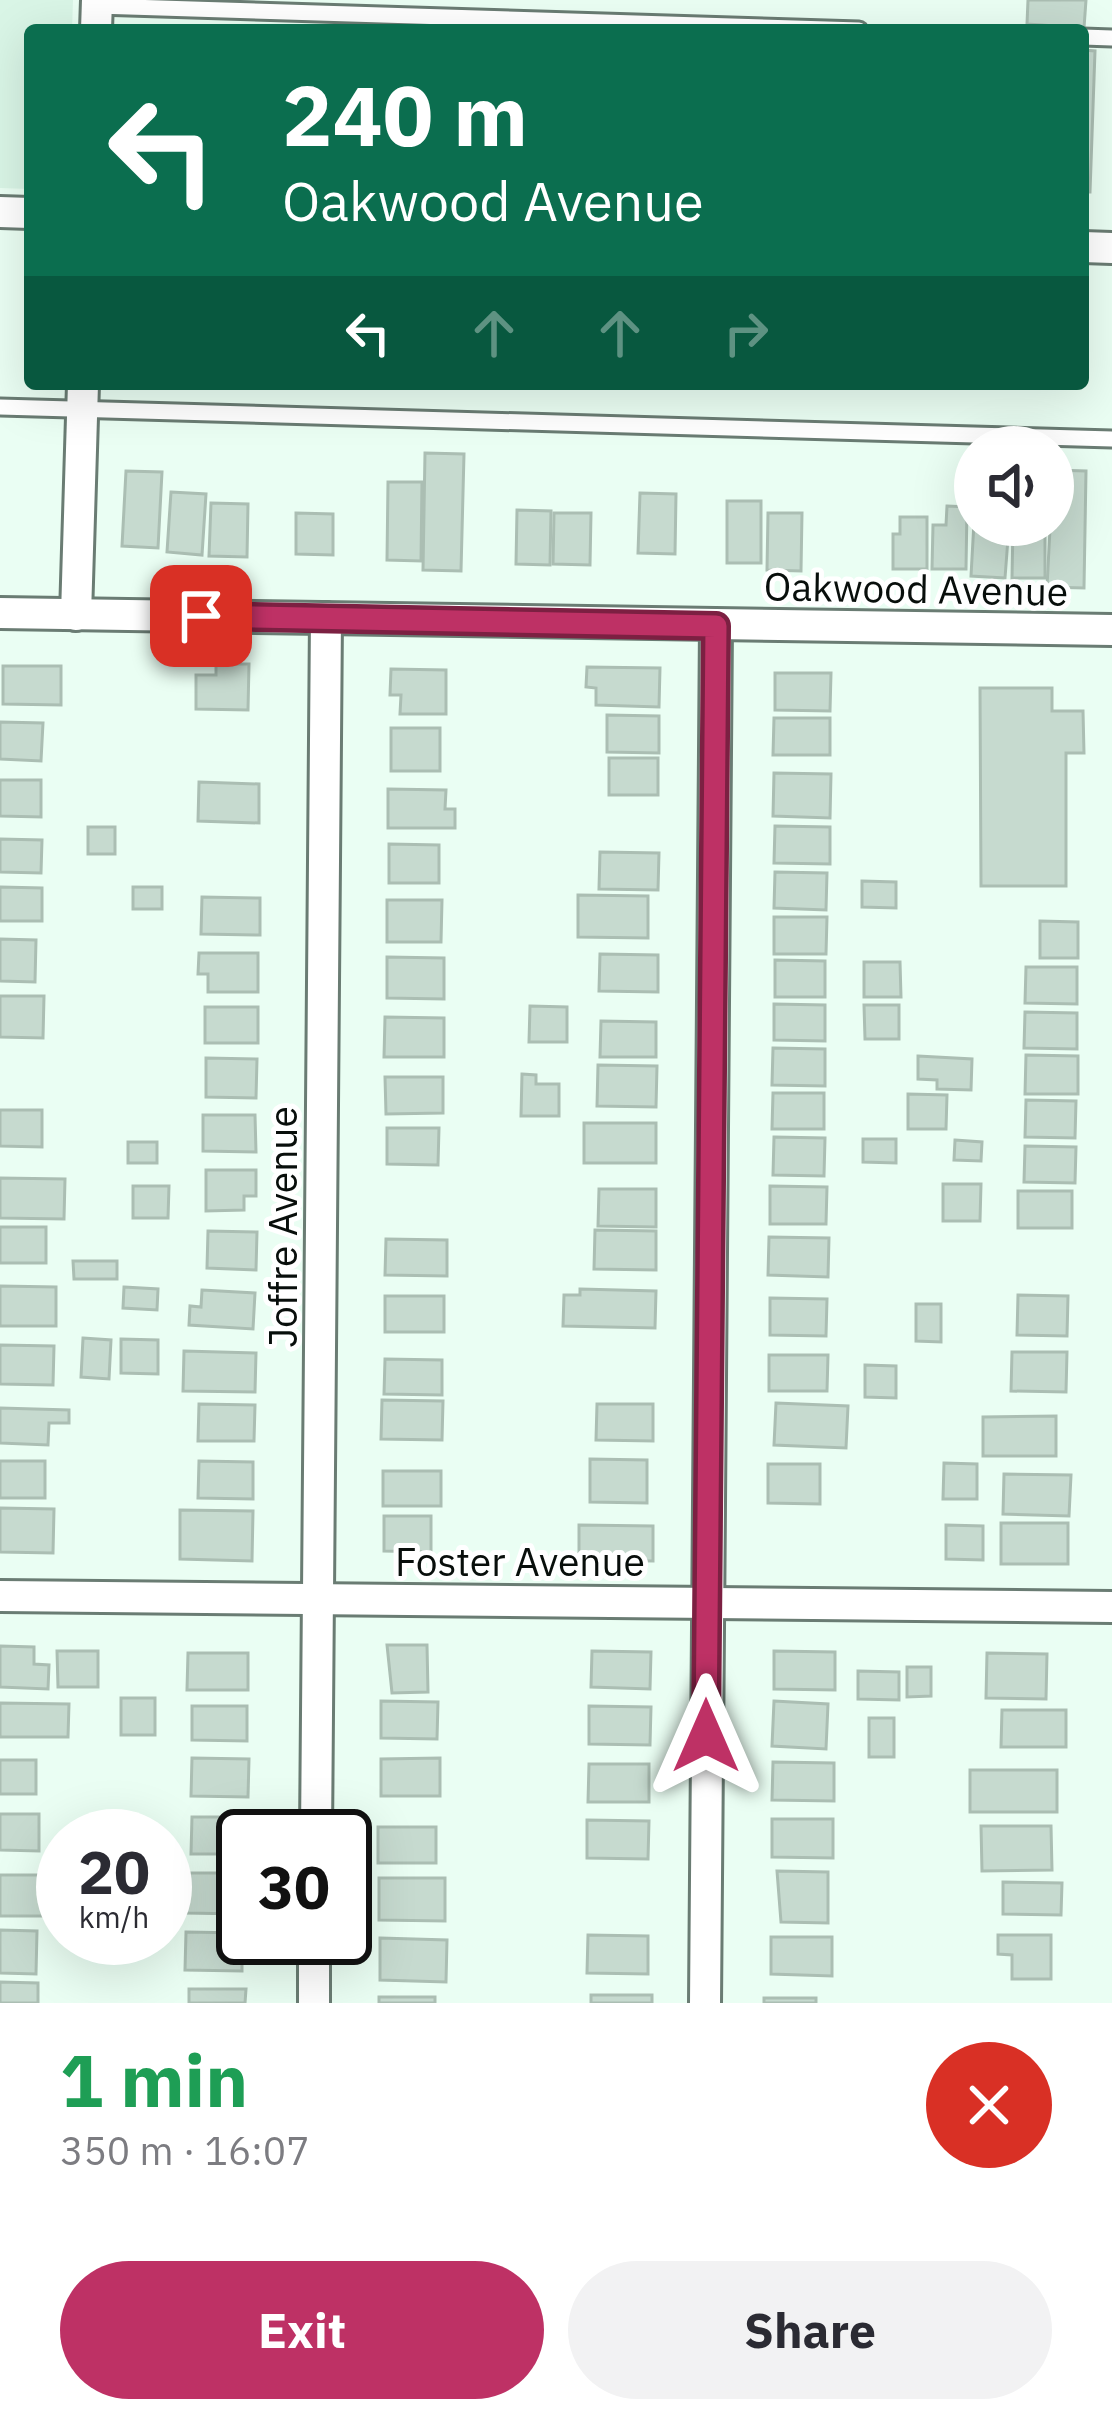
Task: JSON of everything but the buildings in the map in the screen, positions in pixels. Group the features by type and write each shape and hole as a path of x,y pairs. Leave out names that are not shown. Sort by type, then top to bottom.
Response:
{"street":[{"path":"76,615 83,397"},
{"name":"Oakwood Avenue","path":"0,613 1112,630"},
{"name":"Joffre Avenue","path":"316,1809 326,618"},
{"path":"704,2003 716,626"},
{"name":"Foster Avenue","path":"0,1595 1112,1606"},
{"path":"314,1965 314,2003"}],"lane":[{"path":"97,12 605,24"},
{"path":"0,407 83,397 1112,439"}],"shaded area":[{"path":"0,0 73,0 72,24 24,24 24,189 0,188"}],"route":[{"path":"201,616 716,626 706,1736"}]}
